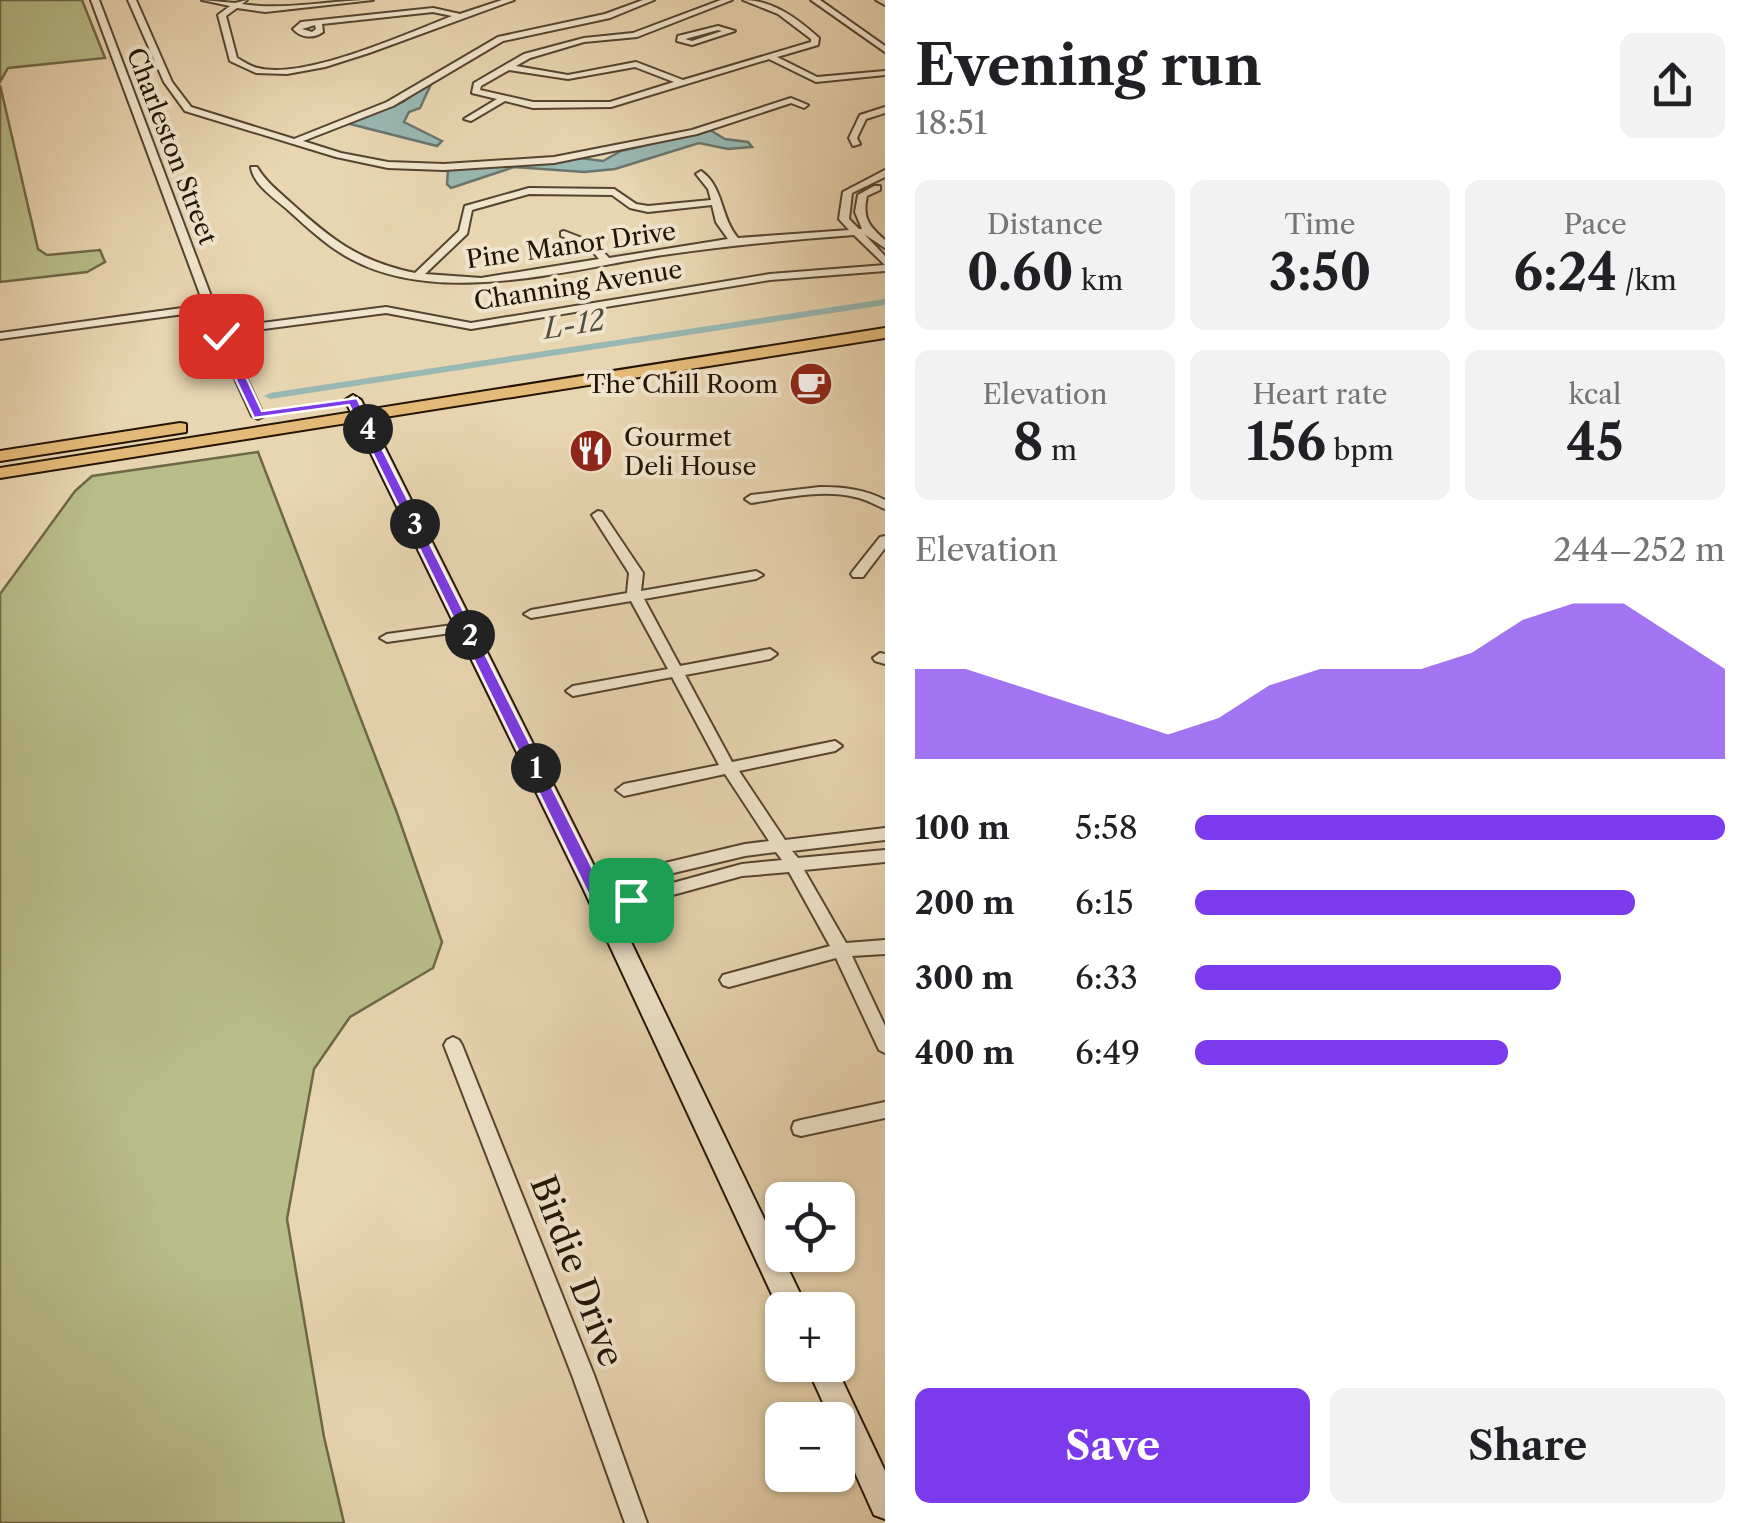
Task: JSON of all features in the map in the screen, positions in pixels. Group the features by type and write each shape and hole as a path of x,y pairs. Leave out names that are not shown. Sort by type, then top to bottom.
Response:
{"main road":[{"path":"0,472 613,360 885,317"},
{"path":"0,456 258,416 357,408 577,380 885,332"},
{"path":"577,380 587,370 613,360"}],"street":[{"name":"Charleston Street","path":"96,0 220,332 258,416"},
{"path":"132,0 182,104 194,112 371,162 416,168 582,155 605,158 612,150 694,132 791,100"},
{"path":"206,0 283,10 370,0"},
{"path":"222,0 274,6 333,0"},
{"path":"239,4 222,15 234,61 250,70 290,73 319,67 510,0"},
{"path":"296,141 390,104 492,42 607,16 650,0"},
{"path":"728,0 634,35 573,43 527,56 477,85 475,90 502,100 556,107 624,101 808,48 816,40 781,12 748,0"},
{"path":"815,0 885,50"},
{"path":"828,0 885,40"},
{"path":"318,23 434,10 460,16"},
{"path":"671,21 700,33 718,28 730,31 692,43 682,41 681,38 700,33"},
{"path":"771,57 816,80 885,73"},
{"path":"508,67 568,78 636,64 682,83"},
{"path":"290,73 298,86"},
{"path":"779,95 804,105"},
{"path":"468,119 502,100"},
{"path":"856,144 852,138 863,118 885,110"},
{"name":"Pine Manor Drive","path":"254,169 258,178 350,256 419,274 482,282 735,241 869,231"},
{"path":"885,173 848,192 844,219 885,265"},
{"path":"701,174 709,180 716,196 716,218 735,241"},
{"path":"885,184 863,195 858,212 869,231 885,245"},
{"path":"419,274 464,232 468,208 523,192 614,192 633,206 648,210 715,202"},
{"path":"564,234 592,245 607,262"},
{"name":"Channing Avenue","path":"220,332 386,310 471,326 770,277 885,265"},
{"path":"0,336 211,306"},
{"path":"357,408 593,886 785,1292"},
{"path":"751,499 842,489 873,498 885,506"},
{"path":"598,515 636,573 634,594 672,671 727,766 792,863 841,950 885,1045"},
{"path":"858,574 885,540"},
{"path":"531,614 756,575"},
{"path":"387,638 467,628"},
{"path":"573,690 770,654"},
{"path":"624,790 835,746"},
{"path":"593,886 778,845 885,834"},
{"path":"603,908 742,870 885,856"},
{"path":"730,980 841,950 885,947"},
{"name":"Birdie Drive","path":"453,1045 583,1375 636,1523"},
{"path":"800,1128 885,1110"},
{"path":"828,1382 885,1504"}],"green space":[{"path":"0,0 82,0 105,58 8,68 0,82"},
{"path":"0,85 38,249 47,255 100,250 105,262 87,272 0,282"},
{"path":"258,452 397,813 442,942 433,968 350,1017 314,1069 287,1219 324,1437 344,1523 0,1523 0,594 75,491 92,476"}],"water":[{"path":"433,80 420,108 409,112 404,122 442,141 437,146 346,123 403,102"},
{"path":"710,130 725,139 748,142 752,147 728,149 699,143 615,169 584,172 514,167 451,188 447,184 448,169 579,158 603,161 621,151"}],"waterway":[{"name":"L-12","path":"270,396 885,302"}],"place":[{"name":"The Chill Room","path":"811,384"},
{"name":"Gourmet Deli House","path":"591,451"}],"route":[{"path":"221,336 258,416 353,400 603,908 631,900"}]}
